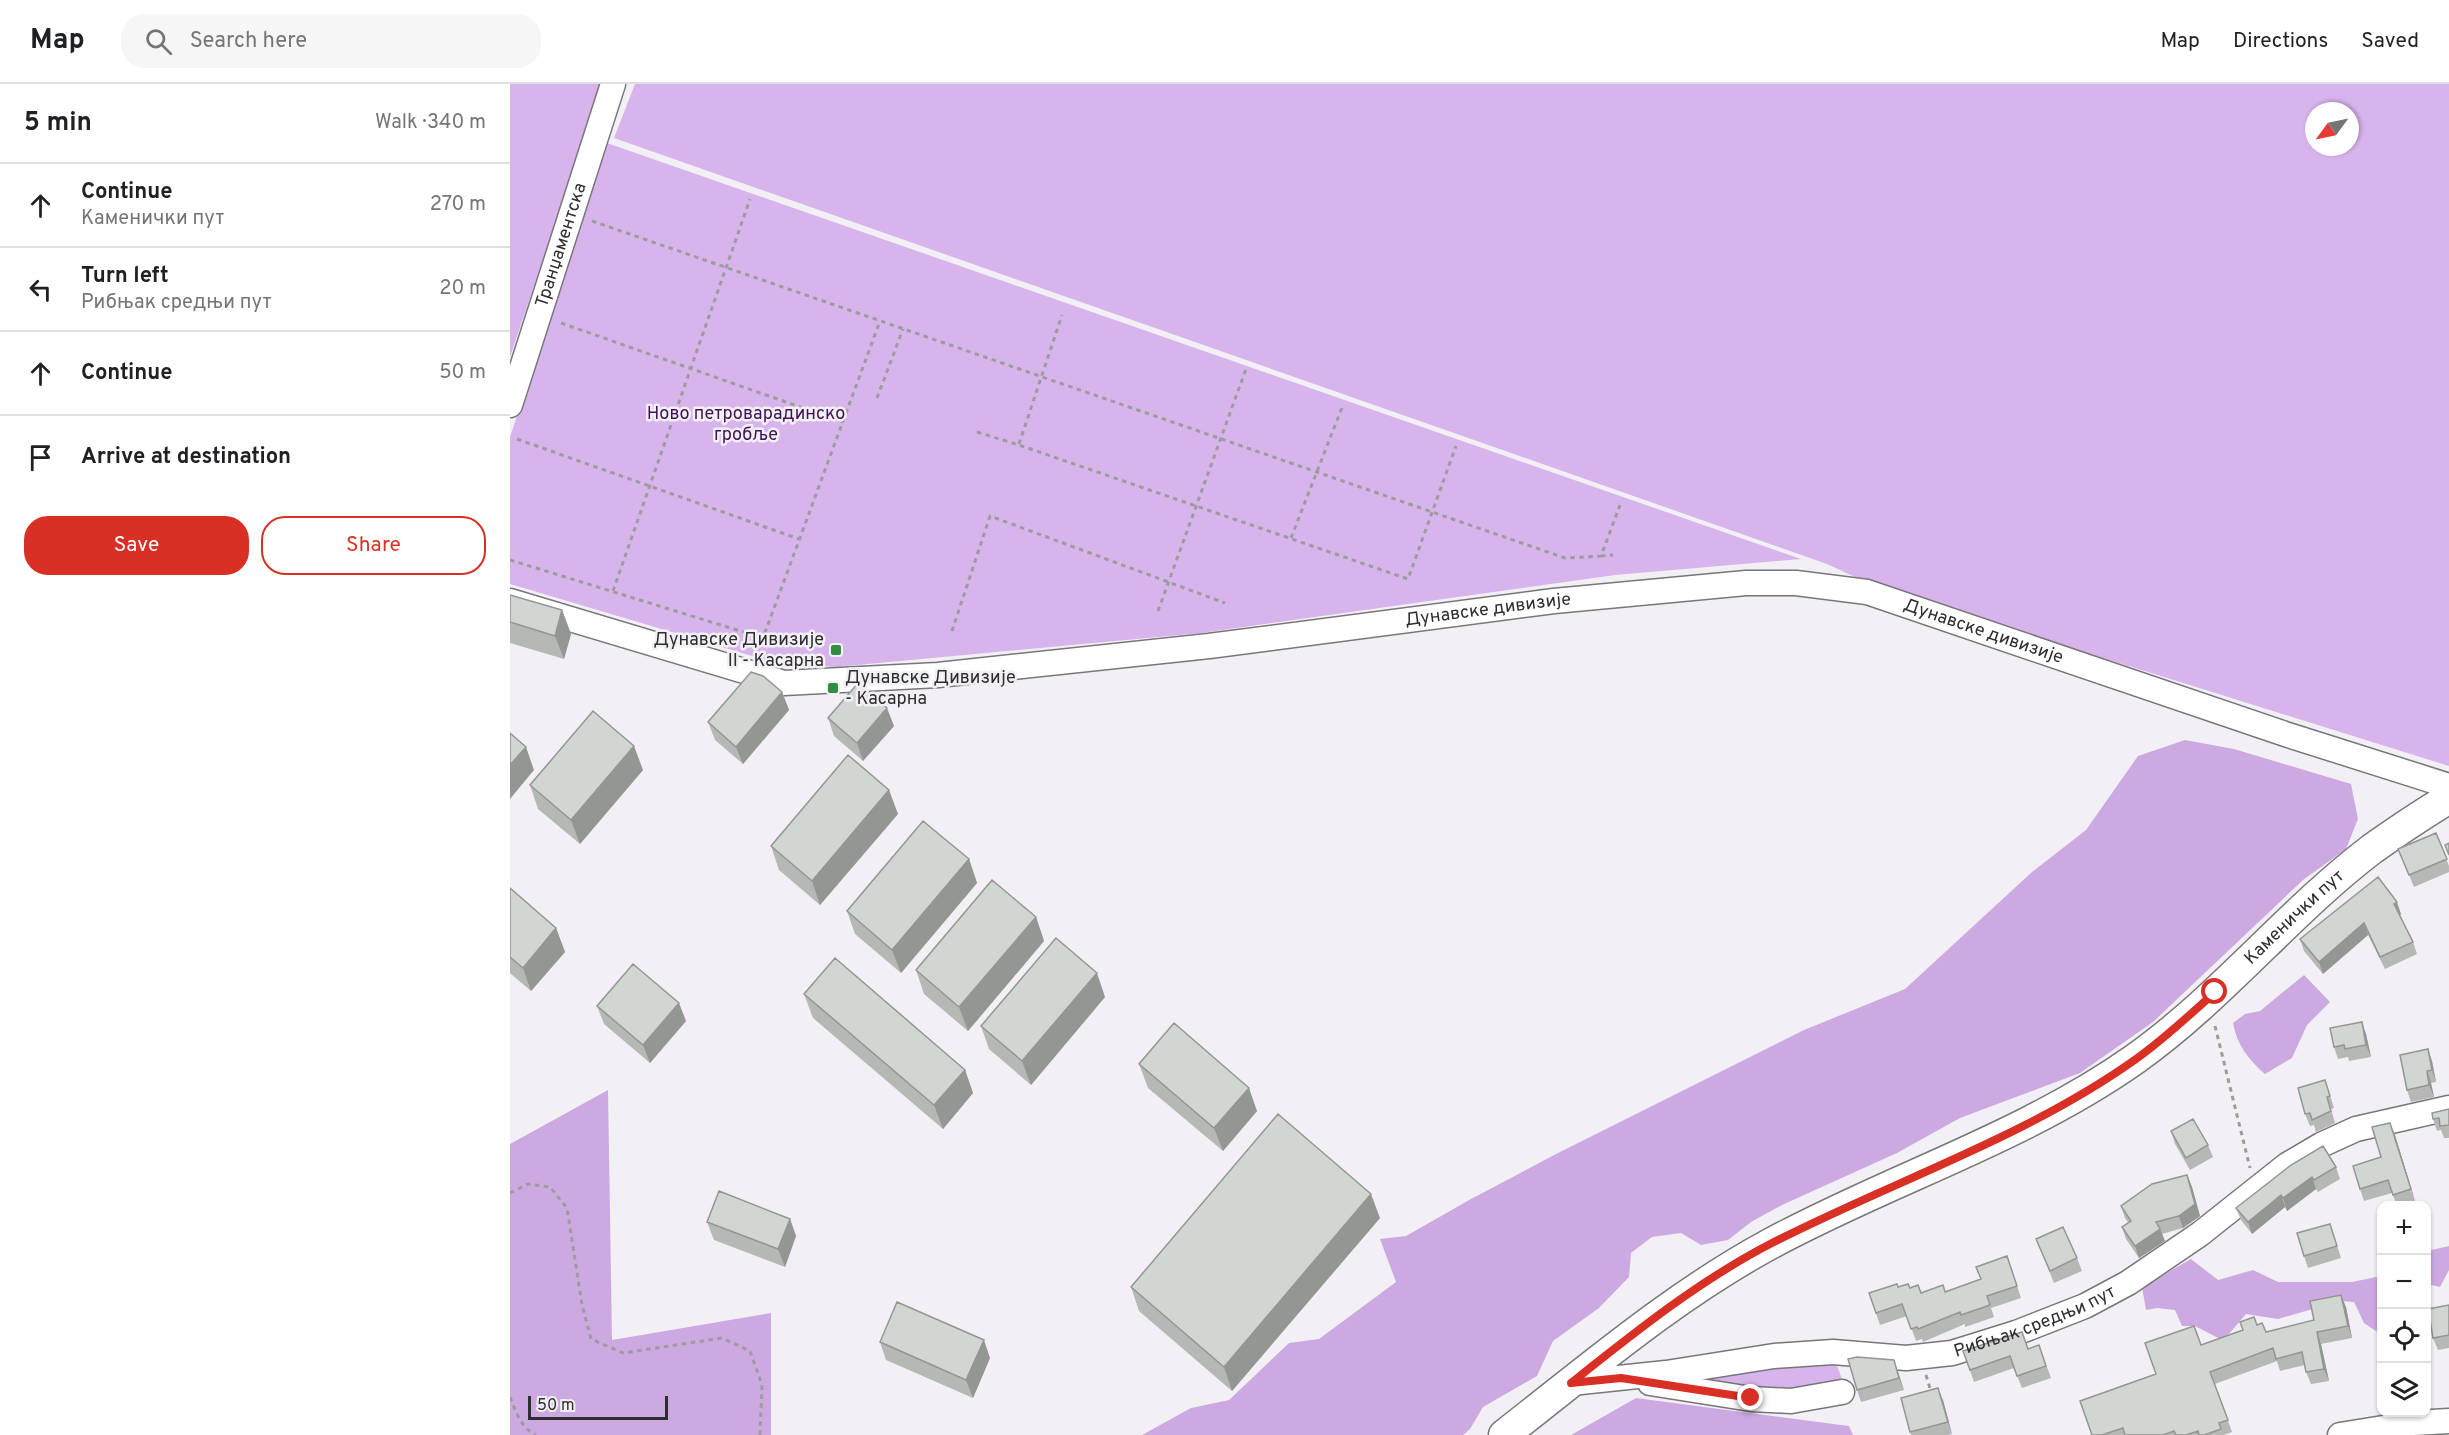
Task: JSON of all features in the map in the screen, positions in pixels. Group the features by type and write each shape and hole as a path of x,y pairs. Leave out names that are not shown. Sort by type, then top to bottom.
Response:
{"main road":[{"name":"Каменички пут","path":"1504,1435 1627,1338 1700,1286 1770,1244 2022,1126 2074,1098 2135,1059 2188,1017 2372,849 2449,798"}],"street":[{"name":"Транџаментска","path":"510,405 613,84"},
{"name":"Дунавске дивизије","path":"510,601 784,683 938,675 1209,646 1619,594 1746,583 1796,583 1867,592 2275,730 2449,786"},
{"name":"Рибњак средњи пут","path":"1571,1383 1774,1356 1833,1352 1906,1358 1952,1353 2041,1324 2085,1306 2128,1283 2191,1241 2287,1165 2321,1145 2356,1129 2449,1108"},
{"path":"1621,1378 1761,1399 1791,1401 1842,1392"},
{"path":"2340,1435 2414,1423 2449,1421"}],"path":[{"path":"613,591 750,199"},
{"path":"583,218 1565,558 1614,555"},
{"path":"1019,445 1062,315"},
{"path":"510,560 763,638 880,321"},
{"path":"561,323 843,423"},
{"path":"877,398 903,329"},
{"path":"1158,611 1246,369"},
{"path":"1291,538 1343,405"},
{"path":"977,432 1408,579 1456,446"},
{"path":"517,439 799,539"},
{"path":"1601,556 1620,505"},
{"path":"952,631 990,516 1225,603"},
{"path":"2214,1022 2255,1190"},
{"path":"510,1193 528,1184 550,1187 567,1208 582,1305 591,1339 623,1353 722,1338 750,1351 762,1385 760,1435"},
{"path":"1920,1356 1931,1393"},
{"path":"510,1397 528,1431 536,1435"},
{"path":"510,1411 515,1409"}],"green space":[{"path":"510,84 602,84 510,357"},
{"path":"635,84 2449,84 2449,766 1879,588 1827,564 614,138"},
{"name":"Ново петроварадинско гробље","path":"607,143 1801,559 1615,575 1201,633 836,667 772,662 510,584 510,437"},
{"path":"1835,1360 1843,1382 1794,1392 1670,1378"}],"shaded area":[{"path":"2185,740 2234,749 2351,784 2358,819 2346,849 2303,880 2153,1022 2080,1073 1960,1118 1897,1153 1782,1205 1751,1222 1728,1240 1701,1245 1681,1233 1652,1237 1631,1253 1629,1277 1599,1308 1553,1341 1537,1376 1483,1407 1470,1429 1463,1435 1142,1435 1191,1408 1229,1400 1289,1343 1319,1339 1396,1282 1380,1239 1406,1236 1556,1154 1804,1030 1905,989 2032,872 2086,830 2138,756"},
{"path":"2304,975 2330,1002 2307,1025 2292,1058 2265,1074 2244,1051 2233,1023 2245,1014 2260,1011"},
{"path":"608,1090 612,1340 771,1313 771,1435 510,1435 510,1144"},
{"path":"2449,1246 2449,1270 2440,1287 2431,1285 2431,1250"},
{"path":"2191,1259 2218,1280 2253,1270 2278,1282 2352,1282 2377,1277 2377,1332 2364,1323 2354,1302 2340,1301 2278,1319 2246,1314 2229,1334 2220,1339 2195,1326 2182,1326 2175,1310 2157,1308 2146,1310 2142,1287"},
{"path":"1636,1398 1849,1426 1853,1435 1571,1435"}],"building":[{"path":"510,595 562,610 555,636 510,622"},
{"path":"751,672 763,676 782,692 736,747 708,722"},
{"path":"858,683 887,708 857,743 828,718"},
{"path":"593,711 634,746 571,820 530,785"},
{"path":"510,733 526,747 510,765"},
{"path":"848,755 889,790 812,881 771,846"},
{"path":"923,821 969,859 892,950 847,911"},
{"path":"2436,833 2447,859 2409,875 2398,849"},
{"path":"2449,843 2449,855 2445,845"},
{"path":"2378,877 2397,902 2394,904 2413,942 2380,957 2364,923 2319,962 2300,939"},
{"path":"992,880 1036,917 959,1007 916,970"},
{"path":"510,888 556,928 523,968 510,957"},
{"path":"1056,938 1097,973 1022,1061 981,1026"},
{"path":"835,958 965,1070 934,1105 804,994"},
{"path":"633,964 679,1003 643,1045 597,1006"},
{"path":"2362,1022 2366,1045 2345,1049 2344,1045 2334,1047 2330,1028"},
{"path":"1174,1023 1249,1088 1214,1128 1139,1064"},
{"path":"2428,1049 2432,1070 2427,1071 2429,1085 2407,1090 2400,1055"},
{"path":"2325,1080 2330,1096 2327,1097 2331,1111 2312,1120 2310,1113 2305,1114 2298,1088"},
{"path":"2449,1109 2449,1125 2440,1126 2439,1118 2433,1119 2432,1113"},
{"path":"1278,1114 1371,1194 1224,1367 1131,1287"},
{"path":"2193,1119 2208,1145 2186,1158 2171,1131"},
{"path":"2390,1123 2411,1189 2393,1195 2388,1180 2360,1189 2353,1166 2381,1157 2372,1127"},
{"path":"2323,1146 2336,1167 2314,1180 2312,1177 2283,1198 2281,1195 2248,1222 2236,1208 2291,1165"},
{"path":"2187,1175 2195,1204 2179,1216 2156,1222 2160,1229 2135,1246 2122,1227 2131,1221 2121,1206 2152,1184"},
{"path":"719,1191 790,1219 778,1249 707,1222"},
{"path":"2330,1224 2337,1246 2304,1256 2297,1233"},
{"path":"2063,1227 2077,1258 2050,1271 2036,1239"},
{"path":"2007,1256 2017,1286 1987,1296 1990,1305 1961,1315 1960,1312 1918,1329 1917,1327 1911,1329 1902,1304 1876,1313 1869,1293 1897,1284 1898,1287 1908,1284 1910,1288 1918,1285 1921,1293 1943,1285 1945,1292 1981,1279 1976,1267"},
{"path":"2341,1295 2348,1326 2317,1332 2324,1369 2306,1372 2302,1352 2276,1359 2273,1348 2210,1372 2228,1420 2219,1423 2221,1429 2204,1435 2199,1435 2198,1431 2176,1435 2174,1431 2163,1435 2125,1435 2123,1428 2102,1435 2092,1435 2080,1401 2156,1374 2145,1343 2194,1326 2201,1345 2243,1330 2240,1322 2254,1317 2257,1325 2262,1323 2266,1332 2314,1320 2310,1301"},
{"path":"897,1302 984,1340 966,1380 880,1342"},
{"path":"2449,1305 2449,1335 2433,1338 2431,1308"},
{"path":"2022,1332 2028,1349 2039,1345 2046,1366 2017,1376 2010,1356 1970,1370 1963,1351"},
{"path":"1857,1357 1894,1360 1899,1378 1857,1390 1848,1359"},
{"path":"1938,1388 1948,1422 1910,1432 1901,1398"}],"place":[{"name":"Дунавске Дивизије II - Касарна","path":"836,650"},
{"name":"Дунавске Дивизије - Касарна","path":"833,688"}],"route":[{"path":"1751,1398 1621,1378 1571,1383 1627,1338 1700,1286 1770,1244 2022,1126 2074,1098 2135,1059 2188,1017 2215,992"}]}
